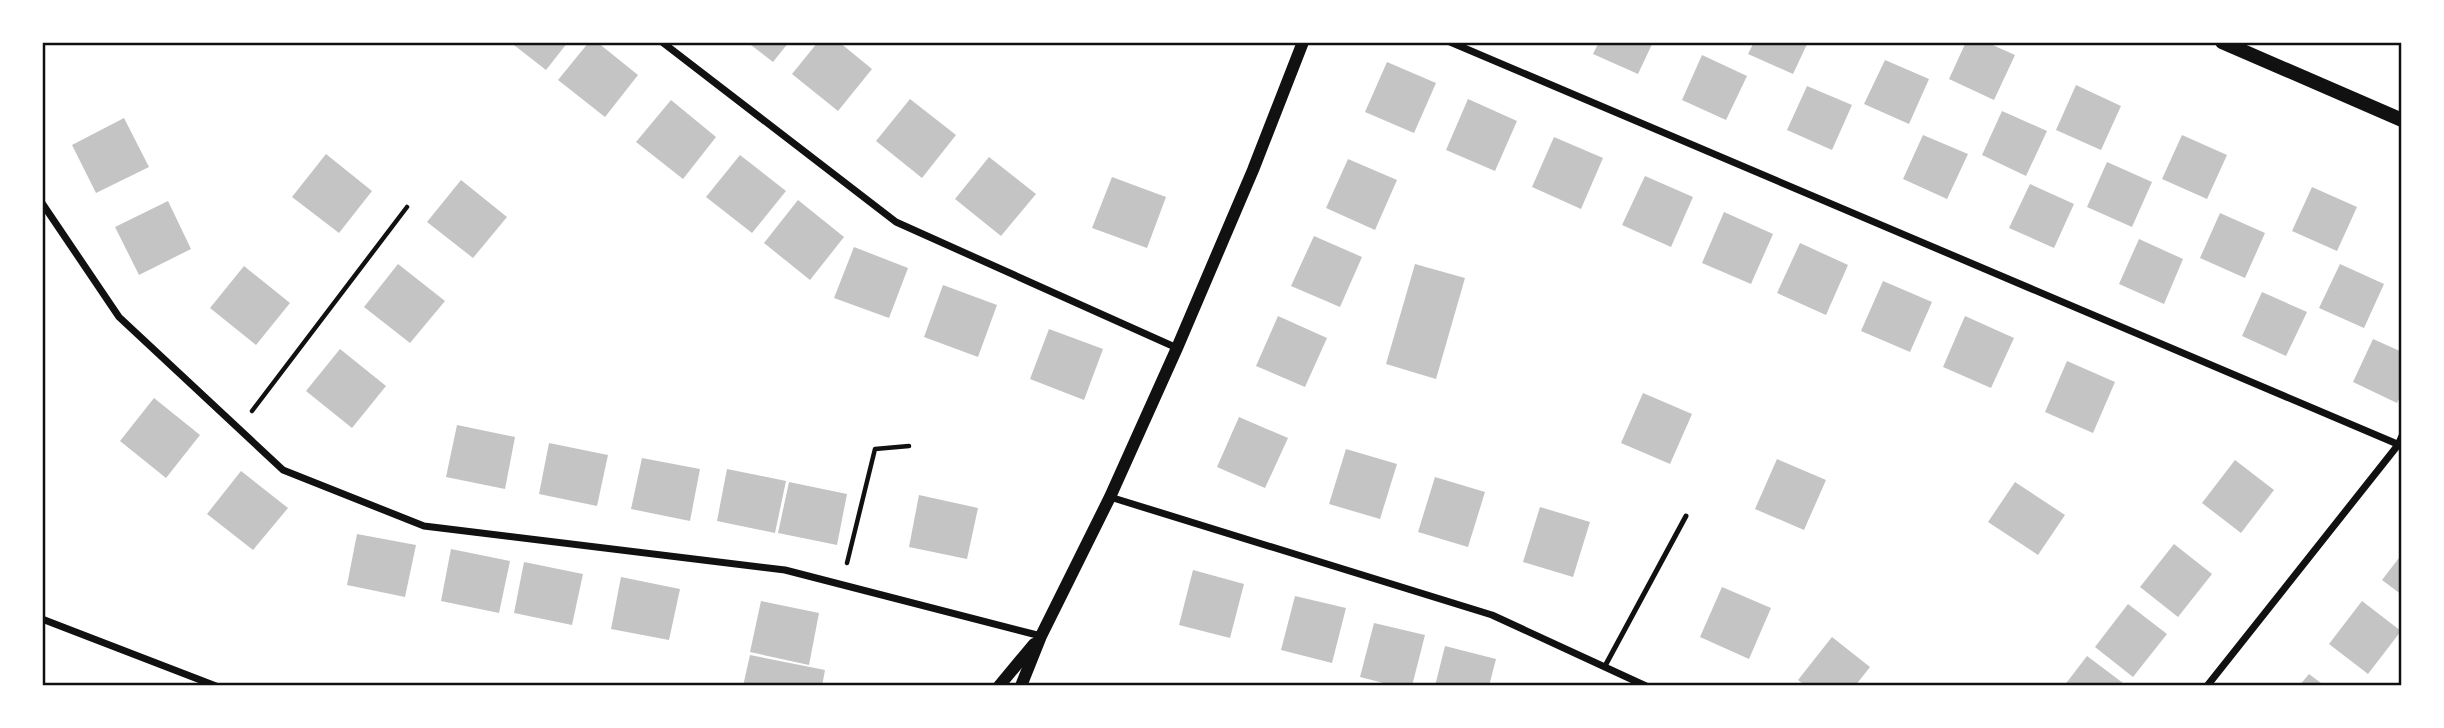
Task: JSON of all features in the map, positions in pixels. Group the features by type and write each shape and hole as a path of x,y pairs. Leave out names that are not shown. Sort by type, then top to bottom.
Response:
{"main road":[{"path":"2222,42 2402,120"}],"street":[{"path":"662,42 896,222 1177,348"},
{"path":"1021,686 1041,636 1110,498 1177,348 1253,170 1303,42"},
{"path":"1450,42 2400,445"},
{"path":"42,203 119,317 283,470 425,526 785,570 1041,636"},
{"path":"2207,686 2400,445 2402,436"},
{"path":"1110,498 1492,615 1646,686"},
{"path":"42,619 216,686"},
{"path":"999,686 1041,636"}],"lane":[{"path":"1605,666 1686,516"}],"path":[{"path":"239,428 407,207"},
{"path":"842,584 875,449 909,446"}],"building":[{"path":"510,42 568,42 546,70"},
{"path":"589,42 597,42 638,75 605,117 558,80"},
{"path":"747,42 789,42 773,62"},
{"path":"818,42 839,42 872,69 838,111 792,74"},
{"path":"1599,42 1653,42 1638,74 1593,54"},
{"path":"1754,42 1808,42 1793,74 1748,54"},
{"path":"1966,42 1986,42 2015,55 1994,100 1949,79"},
{"path":"1702,55 1747,76 1726,120 1682,100"},
{"path":"1885,60 1929,79 1909,124 1864,104"},
{"path":"1387,62 1436,83 1414,133 1365,112"},
{"path":"2076,85 2121,106 2101,150 2056,130"},
{"path":"1807,86 1852,105 1832,150 1787,130"},
{"path":"910,99 956,135 922,178 876,141"},
{"path":"1468,99 1517,121 1495,171 1446,150"},
{"path":"671,100 716,137 683,179 636,142"},
{"path":"2002,111 2047,131 2026,176 1982,155"},
{"path":"124,118 149,167 96,193 72,145"},
{"path":"1923,135 1968,154 1947,199 1903,179"},
{"path":"2182,135 2227,155 2207,199 2162,179"},
{"path":"1554,137 1603,158 1581,209 1532,187"},
{"path":"326,154 372,191 339,233 292,197"},
{"path":"740,155 786,191 752,233 706,197"},
{"path":"989,157 1036,194 1001,236 955,199"},
{"path":"1348,159 1397,180 1375,230 1326,208"},
{"path":"2107,162 2152,182 2132,227 2087,207"},
{"path":"1645,176 1693,197 1671,247 1622,225"},
{"path":"1112,177 1166,197 1147,248 1092,228"},
{"path":"461,180 507,217 473,258 427,222"},
{"path":"2030,184 2074,204 2054,248 2009,228"},
{"path":"2312,187 2357,207 2337,251 2292,231"},
{"path":"798,200 844,237 810,280 764,243"},
{"path":"168,201 191,249 139,275 115,227"},
{"path":"1724,212 1773,234 1751,284 1702,263"},
{"path":"2220,213 2265,233 2245,278 2200,258"},
{"path":"1314,236 1362,257 1340,307 1291,286"},
{"path":"2139,239 2183,259 2164,304 2119,284"},
{"path":"1800,243 1848,265 1826,315 1777,293"},
{"path":"854,247 908,268 889,318 834,298"},
{"path":"398,264 445,301 410,343 364,307"},
{"path":"1415,264 1465,278 1436,379 1386,364"},
{"path":"2340,264 2384,284 2364,328 2319,308"},
{"path":"244,266 290,303 256,345 210,308"},
{"path":"1883,281 1932,302 1910,352 1861,331"},
{"path":"943,285 997,305 978,357 924,337"},
{"path":"2262,292 2307,312 2286,356 2242,336"},
{"path":"1278,316 1327,338 1305,387 1256,366"},
{"path":"1965,316 2014,338 1991,388 1943,367"},
{"path":"1049,329 1103,349 1084,400 1030,379"},
{"path":"2373,339 2402,352 2402,393 2397,403 2353,382"},
{"path":"340,349 386,386 352,428 306,391"},
{"path":"2067,361 2115,382 2093,433 2045,412"},
{"path":"1643,393 1692,414 1670,464 1621,443"},
{"path":"154,398 200,435 166,478 120,441"},
{"path":"1239,417 1288,438 1265,488 1217,467"},
{"path":"457,425 515,437 505,489 446,477"},
{"path":"549,443 608,455 597,506 539,494"},
{"path":"1346,449 1397,464 1380,519 1329,504"},
{"path":"642,458 700,469 690,521 631,509"},
{"path":"1777,459 1826,480 1804,530 1755,509"},
{"path":"2235,460 2274,490 2241,533 2202,503"},
{"path":"727,469 786,481 775,533 717,521"},
{"path":"241,471 288,508 253,550 207,514"},
{"path":"1435,477 1485,492 1468,547 1418,532"},
{"path":"789,482 847,494 837,545 778,533"},
{"path":"2015,482 2065,515 2038,555 1988,522"},
{"path":"919,495 978,508 967,559 909,547"},
{"path":"1540,507 1590,522 1573,577 1523,562"},
{"path":"357,534 416,545 405,597 347,585"},
{"path":"2174,544 2212,574 2178,617 2140,587"},
{"path":"451,549 510,561 499,613 441,601"},
{"path":"2402,554 2402,595 2382,580"},
{"path":"524,562 583,574 572,625 514,613"},
{"path":"1193,570 1244,584 1230,638 1179,625"},
{"path":"621,577 680,589 669,640 611,629"},
{"path":"1722,587 1771,608 1749,659 1700,637"},
{"path":"1295,596 1346,608 1332,663 1281,650"},
{"path":"761,601 819,613 809,665 750,652"},
{"path":"2362,601 2401,631 2368,674 2329,644"},
{"path":"2128,604 2167,634 2133,677 2095,647"},
{"path":"1374,623 1425,635 1412,686 1395,686 1360,677"},
{"path":"1832,637 1870,667 1855,686 1806,686 1798,680"},
{"path":"1445,646 1496,659 1489,686 1435,686"},
{"path":"750,655 825,670 822,686 743,686"},
{"path":"2087,656 2127,686 2064,686"},
{"path":"2309,674 2325,686 2299,686"}]}
